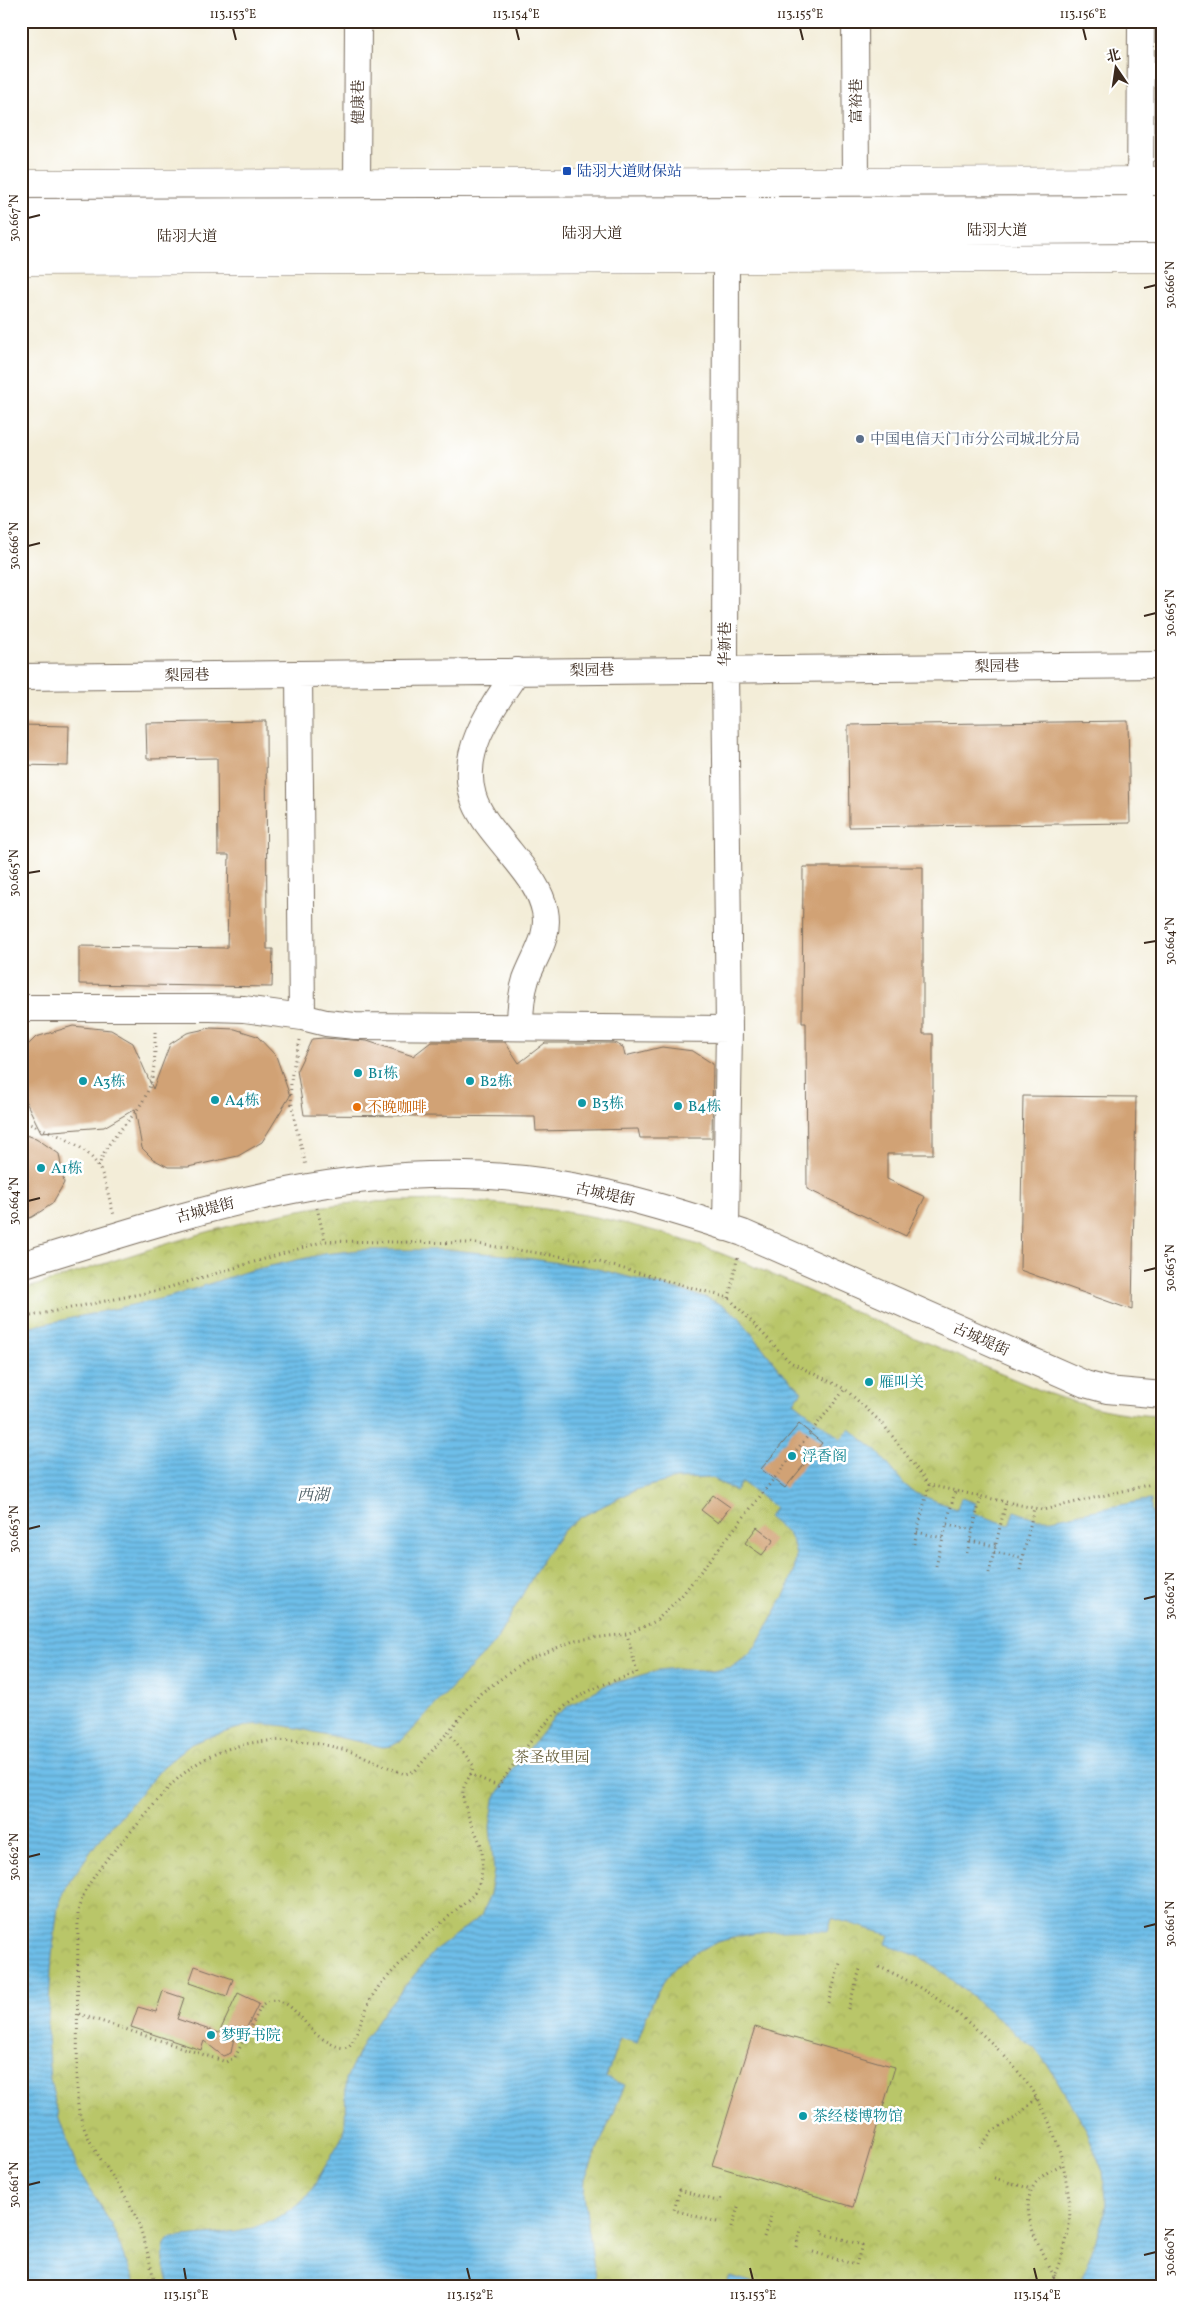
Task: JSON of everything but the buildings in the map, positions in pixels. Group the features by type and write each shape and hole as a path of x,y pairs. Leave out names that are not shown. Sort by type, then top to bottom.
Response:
{"main road":[{"path":"21,184 1151,181"},
{"name":"陆羽大道","path":"21,213 1151,210"},
{"name":"陆羽大道","path":"21,237 1163,229"},
{"path":"21,261 1163,258"}],"street":[{"name":"健康巷","path":"357,183 358,21"},
{"name":"富裕巷","path":"855,21 856,181"},
{"path":"1141,21 1151,181 1151,210"},
{"name":"华新巷","path":"726,259 725,669 729,1029 735,1231"},
{"name":"梨园巷","path":"21,677 1163,665"},
{"path":"517,671 488,716 476,741 470,768 473,795 482,814 536,885 545,911 545,931 542,948 527,978 521,998 520,1027"},
{"path":"299,674 302,1017"},
{"path":"21,1008 244,1009 302,1017 326,1023 356,1026 729,1029"},
{"name":"古城堤街","path":"21,1266 217,1207 311,1186 350,1180 412,1176 484,1176 524,1179 609,1193 735,1231 1086,1384 1107,1390 1163,1395"}],"path":[{"path":"99,1167 102,1154 144,1099 151,1084 155,1064 156,1008"},
{"path":"302,1017 301,1034 292,1066 290,1084 292,1104 324,1242"},
{"path":"22,1120 58,1136 82,1149 92,1157 99,1167 120,1235"},
{"path":"729,1298 735,1231"},
{"path":"21,1318 160,1290 324,1242 470,1243 499,1246 599,1262 729,1298 790,1362 845,1390 883,1424 929,1486 1043,1510 1152,1484"},
{"path":"156,2287 135,2216 126,2196 96,2155 86,2136 79,2116 77,2099 78,1922 82,1897 123,1840 189,1769 208,1757 242,1744 270,1739 296,1741 341,1749 400,1772 410,1773 415,1771 481,1693 527,1660 576,1640 627,1634 656,1621 682,1595 845,1390"},
{"path":"914,1544 929,1486"},
{"path":"936,1566 955,1491"},
{"path":"967,1553 980,1496"},
{"path":"989,1573 1006,1502"},
{"path":"1020,1570 1034,1508"},
{"path":"947,1524 973,1530"},
{"path":"917,1532 943,1538"},
{"path":"970,1541 996,1546"},
{"path":"994,1552 1023,1558"},
{"path":"470,1774 498,1786 553,1716 564,1706 602,1685 637,1673 627,1634"},
{"path":"78,2014 226,2062 235,2057 262,2005 268,2001 276,2000 294,2009 316,2035 338,2047 348,2047 352,2043 370,1998 379,1986 423,1939 472,1896 478,1888 482,1850 462,1796 464,1786 473,1768 472,1762 449,1733"},
{"path":"828,2002 841,1960"},
{"path":"848,2009 861,1966"},
{"path":"880,1967 914,1983 940,2001 974,2029 1004,2056 1037,2098 1055,2137 1068,2190 1070,2225 1065,2246 1050,2287"},
{"path":"980,2148 992,2131 1015,2118 1037,2098"},
{"path":"1054,2277 1035,2238 1029,2211 1032,2189 1039,2179 1063,2164"},
{"path":"994,2178 1032,2189"},
{"path":"717,2222 674,2210 680,2190 720,2202 721,2198"},
{"path":"732,2227 739,2204"},
{"path":"764,2237 772,2214"},
{"path":"796,2247 803,2223"},
{"path":"813,2252 856,2265 862,2245 822,2234 823,2229"}],"green space":[{"name":"西湖","path":"444,1200 559,1211 615,1221 671,1236 743,1262 882,1324 1047,1393 1104,1409 1132,1414 1163,1416 1163,2287 21,2287 21,1290 165,1244 274,1215 344,1204"}],"water":[{"name":"西湖","path":"359,1250 452,1250 504,1255 594,1268 705,1297 724,1306 739,1317 779,1369 802,1391 794,1402 841,1439 850,1429 876,1450 905,1485 915,1493 957,1509 961,1498 976,1503 973,1513 1009,1525 1014,1511 1038,1519 1052,1519 1151,1500 1151,1513 1163,1513 1163,2287 1079,2287 1105,2213 1106,2197 1103,2172 1086,2129 1050,2068 1035,2049 937,1968 920,1957 886,1944 889,1935 832,1918 828,1931 785,1931 741,1936 699,1950 682,1962 662,1984 649,2009 637,2043 620,2038 606,2078 625,2085 585,2179 584,2194 595,2278 594,2287 170,2287 163,2254 166,2242 170,2238 217,2234 253,2228 281,2217 304,2200 312,2189 341,2139 345,2125 346,2079 365,2039 385,2010 436,1949 481,1916 490,1894 494,1871 490,1827 494,1800 513,1769 555,1716 604,1686 659,1670 677,1668 712,1671 732,1667 748,1656 757,1645 787,1590 794,1571 796,1556 793,1543 788,1534 768,1517 775,1508 742,1482 735,1491 712,1478 675,1479 635,1490 581,1517 564,1530 544,1557 495,1642 401,1741 391,1746 383,1747 287,1726 266,1724 249,1725 206,1738 191,1744 164,1766 96,1844 67,1885 58,1907 52,1955 47,2036 50,2080 59,2118 77,2168 111,2224 136,2287 21,2287 21,1329 169,1297 248,1271 324,1254"},
{"path":"730,2276 766,2287 726,2287"}],"place":[{"name":"陆羽大道财保站","path":"567,171"},
{"name":"中国电信天门市分公司城北分局","path":"860,439"},
{"name":"B1栋","path":"358,1073"},
{"name":"A3栋","path":"83,1081"},
{"name":"B2栋","path":"470,1081"},
{"name":"A4栋","path":"215,1100"},
{"name":"B3栋","path":"582,1103"},
{"name":"B4栋","path":"678,1106"},
{"name":"不晚咖啡","path":"357,1107"},
{"name":"A1栋","path":"41,1168"},
{"name":"雁叫关","path":"869,1382"},
{"name":"浮香阁","path":"792,1456"},
{"name":"梦野书院","path":"211,2035"},
{"name":"茶经楼博物馆","path":"803,2116"}],"park label":[{"name":"茶圣故里园","path":"552,1757"}]}
